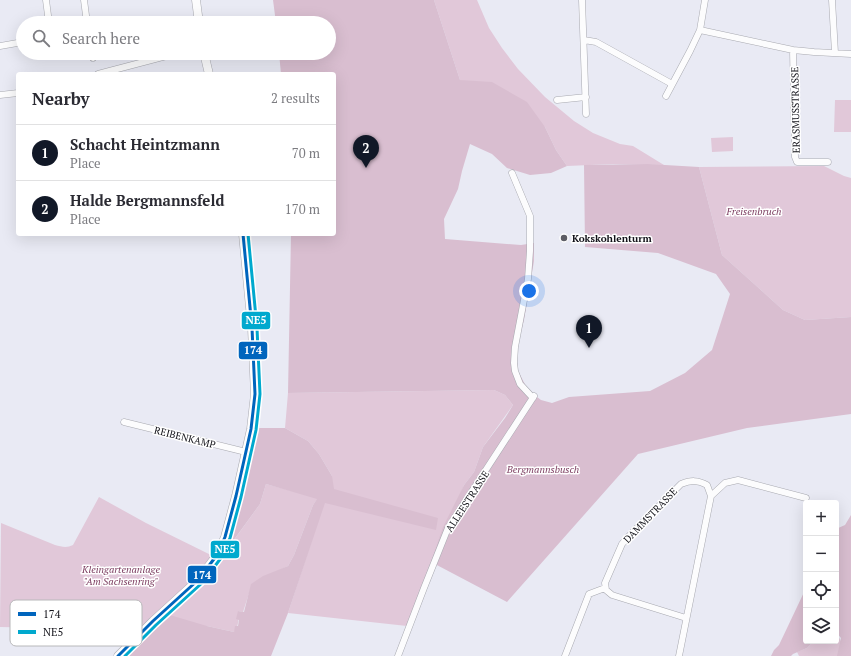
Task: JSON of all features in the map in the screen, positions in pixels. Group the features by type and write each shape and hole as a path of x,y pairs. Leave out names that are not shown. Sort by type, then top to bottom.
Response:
{"street":[{"path":"46,0 48,16"},
{"path":"84,0 86,16"},
{"path":"196,0 198,16"},
{"path":"582,0 586,114"},
{"path":"666,96 700,30 705,0"},
{"path":"832,0 835,54"},
{"path":"700,30 793,50 851,54"},
{"path":"584,40 596,42 672,84"},
{"path":"0,46 16,43"},
{"name":"ERASMUSSTRASSE","path":"793,50 795,157 797,162 828,162"},
{"path":"106,72 151,60"},
{"path":"206,60 209,72"},
{"path":"0,95 16,93"},
{"path":"557,100 586,97"},
{"name":"ALLEESTRASSE","path":"398,656 448,528 533,397 520,384 515,371 514,363 515,347 528,279 530,216 512,173"},
{"path":"142,632 198,580 217,555 232,515 254,411 255,377 249,285 243,236"},
{"name":"REIBENKAMP","path":"124,422 246,452"},
{"name":"DAMMSTRASSE","path":"605,588 606,578 622,544 681,484 690,480 701,482 707,485 711,496"},
{"path":"679,656 711,496 726,484 738,480 806,498"},
{"path":"565,656 589,594 605,588 612,594 686,618"},
{"path":"118,656 128,646"}],"green space":[{"name":"Bergmannsbusch","path":"273,0 434,0 460,80 492,82 527,102 545,127 556,150 567,166 551,173 530,175 507,168 492,154 470,144 458,189 444,219 445,239 521,245 534,243 534,261 524,320 518,343 517,362 518,371 528,390 541,400 552,403 569,397 650,391 685,373 712,350 730,294 716,274 658,253 585,247 584,165 648,164 699,167 722,255 783,310 805,320 851,317 851,414 747,428 638,454 507,602 431,562 443,527 464,485 474,472 483,447 513,405 505,395 494,390 288,393 291,236 336,236 336,72 281,72 280,60 336,60 336,16 275,16"},
{"path":"434,0 477,0 489,28 502,48 518,69 545,97 574,121 593,133 620,144 633,146 664,165 613,164 567,166 556,150 545,127 460,80"},
{"path":"835,100 851,100 851,132 834,132"},
{"path":"733,137 733,151 712,152 711,138"},
{"name":"Freisenbruch","path":"824,166 851,178 851,317 805,320 783,310 722,255 699,167"},
{"path":"494,390 505,395 513,405 483,447 474,472 464,485 407,626 288,613 332,476 319,454 308,441 285,428 288,393"},
{"path":"252,428 285,428 308,441 319,454 332,476 334,489 438,518 436,530 325,503 288,613 271,656 118,656 128,646 142,646 142,633 163,613 234,632 235,626 238,626 239,620 236,619 238,611 244,612 251,584 263,576 288,566 294,555 313,505 317,499 266,484 260,504 220,559 218,556"},
{"name":"Kleingartenanlage \"Am Sachsenring\"","path":"266,484 318,498 313,505 294,555 288,566 252,584 243,612 238,611 238,622 234,632 207,626 142,641 142,600 10,600 10,627 0,627 1,523 55,545 69,547 73,545 99,497 146,523 217,558 208,571 216,565 260,504"},
{"path":"851,515 851,656 837,656 841,638 839,636 839,528 845,525"},
{"path":"803,594 803,644 811,644 807,648 791,656 771,656 779,645"},
{"path":"839,638 849,656 799,656 797,652 807,648 811,644 839,644"}],"transit line":[{"name":"174","path":"142,632 198,580 217,555 225,537 236,496 251,429 255,394 252,328 243,236"},
{"name":"NE5","path":"142,639 202,583 221,558 230,538 241,497 256,430 260,394 257,328 248,236"},
{"name":"174","path":"118,656 128,646"},
{"name":"NE5","path":"125,656 135,646"}],"place":[{"name":"Halde Bergmannsfeld","path":"366,168"},
{"name":"Kokskohlenturm","path":"564,238"},
{"name":"Schacht Heintzmann","path":"589,348"}]}
